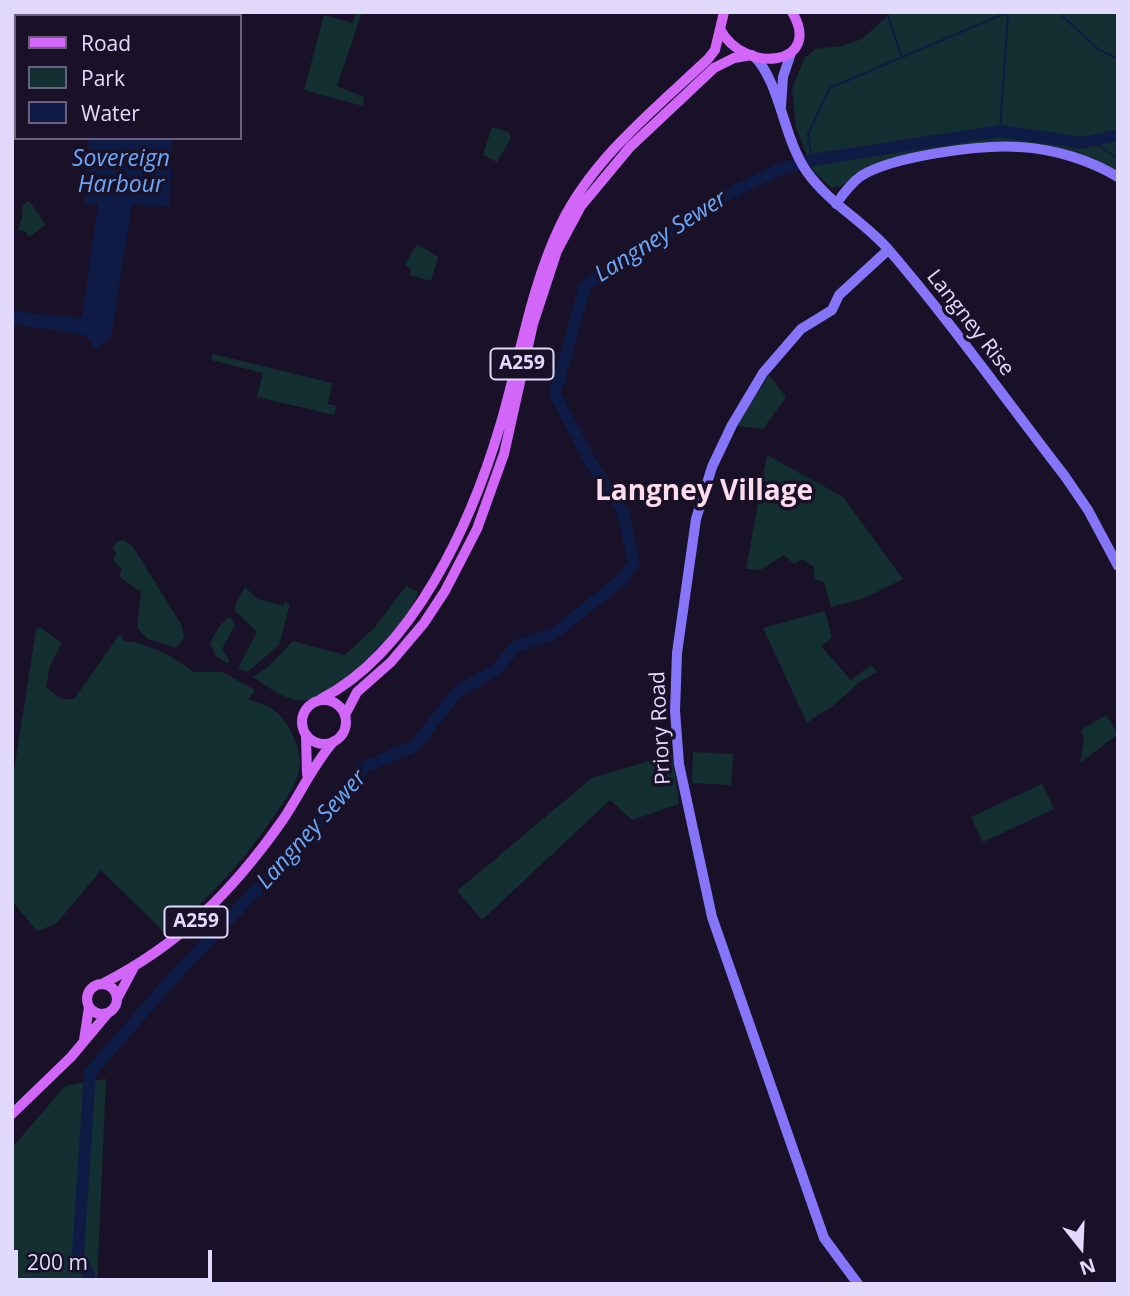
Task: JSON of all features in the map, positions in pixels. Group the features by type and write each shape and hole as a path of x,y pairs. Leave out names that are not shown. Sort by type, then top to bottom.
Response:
{"main road":[{"path":"721,18 728,40 753,56 772,61 791,53 798,37 792,12"},
{"name":"A259","path":"321,699 343,686 373,660 399,631 433,581 465,522 497,436 521,339 553,241 575,200 596,170 715,50 721,18"},
{"name":"A259","path":"345,715 356,692 391,662 424,623 444,594 477,529 503,454 533,324 557,251 581,206 630,147 714,68 734,58 753,56"},
{"path":"306,736 319,744 334,741 345,728 345,715 337,704 321,699 309,705 302,715 306,736 307,777"},
{"name":"A259","path":"102,984 133,969 179,937 222,895 284,819 307,777 334,741"},
{"name":"A259","path":"118,997 133,969"},
{"path":"12,1115 84,1040 107,1014 115,1007 118,997 111,986 102,984 89,991 84,1040"},
{"path":"89,1007 97,1013 107,1014"}],"street":[{"name":"Langney Rise","path":"782,115 781,87 791,53"},
{"name":"Langney Rise","path":"753,56 766,72 807,172 836,204 867,228 888,250 1064,475 1088,510 1118,566"},
{"path":"836,204 860,177 878,168 931,155 997,146 1023,147 1070,156 1118,177"},
{"name":"Priory Road","path":"858,1284 824,1238 712,917 679,764 676,677 679,628 696,519 712,467 732,425 763,373 795,336 832,310 839,295 888,250"}],"green space":[{"path":"356,12 362,12 337,86 364,97 363,106 304,90 324,15 353,23"},
{"path":"892,12 1118,12 1118,174 1025,145 923,153 869,166 840,187 831,187 814,172 796,128 792,88 805,58 815,49 842,46 862,39"},
{"path":"492,127 508,132 511,138 497,162 483,155"},
{"path":"29,201 46,225 29,237 25,231 18,230 23,213 21,206"},
{"path":"417,244 438,257 431,281 409,275 411,270 405,264"},
{"path":"213,354 332,383 328,404 337,406 334,415 257,397 263,373 211,360"},
{"path":"769,375 786,397 763,429 737,426"},
{"path":"767,455 843,497 903,579 865,598 831,607 824,582 814,579 814,567 802,559 794,564 784,555 760,570 746,569"},
{"path":"124,540 133,547 181,624 184,637 177,648 148,639 137,628 141,592 119,577 122,570 113,560 117,553 112,549 118,541"},
{"path":"406,586 418,592 402,622 388,640 355,672 322,695 307,700 292,699 253,677 268,667 293,641 345,655 375,627"},
{"path":"245,587 257,599 284,606 285,602 290,604 279,645 247,672 238,668 257,632 235,611 235,605"},
{"path":"825,611 832,638 821,646 851,680 871,665 877,672 865,678 835,704 807,723 763,628"},
{"path":"230,617 235,625 222,649 230,661 227,663 216,656 210,643 220,625"},
{"path":"40,627 62,643 50,665 46,687 61,699 74,699 120,634 124,641 136,642 167,654 194,672 222,672 255,690 248,700 274,711 284,720 294,739 300,764 296,781 288,796 238,864 211,894 167,935 101,870 56,924 37,931 12,901 12,784 36,629"},
{"path":"1106,715 1118,734 1080,763 1084,739 1081,730"},
{"path":"693,752 733,754 731,785 692,783"},
{"path":"672,754 679,804 632,820 610,800 482,920 457,891 592,778"},
{"path":"1042,784 1054,809 983,842 971,817"},
{"path":"106,1079 97,1284 12,1284 12,1148 65,1086"}],"water":[{"name":"Sovereign Harbour","path":"89,140 172,140 170,207 132,205 111,337 96,349 85,335 12,324 12,311 82,318 98,204 85,203"}],"waterway":[{"path":"812,160 808,134 830,88 1008,12"},
{"path":"1058,12 1098,49 1118,59"},
{"path":"1000,131 1008,13"},
{"path":"888,16 901,55"},
{"name":"Langney Sewer","path":"89,1284 89,1274 78,1255 90,1073 170,981 304,840 364,767 415,746 457,692 497,669 516,646 553,634 623,579 634,563 623,512 591,463 555,394 585,286 718,199 778,170 812,160 1000,131 1082,143 1118,135"},
{"path":"1092,142 1118,158"}],"district":[{"name":"Langney Village","path":"704,492"}]}
